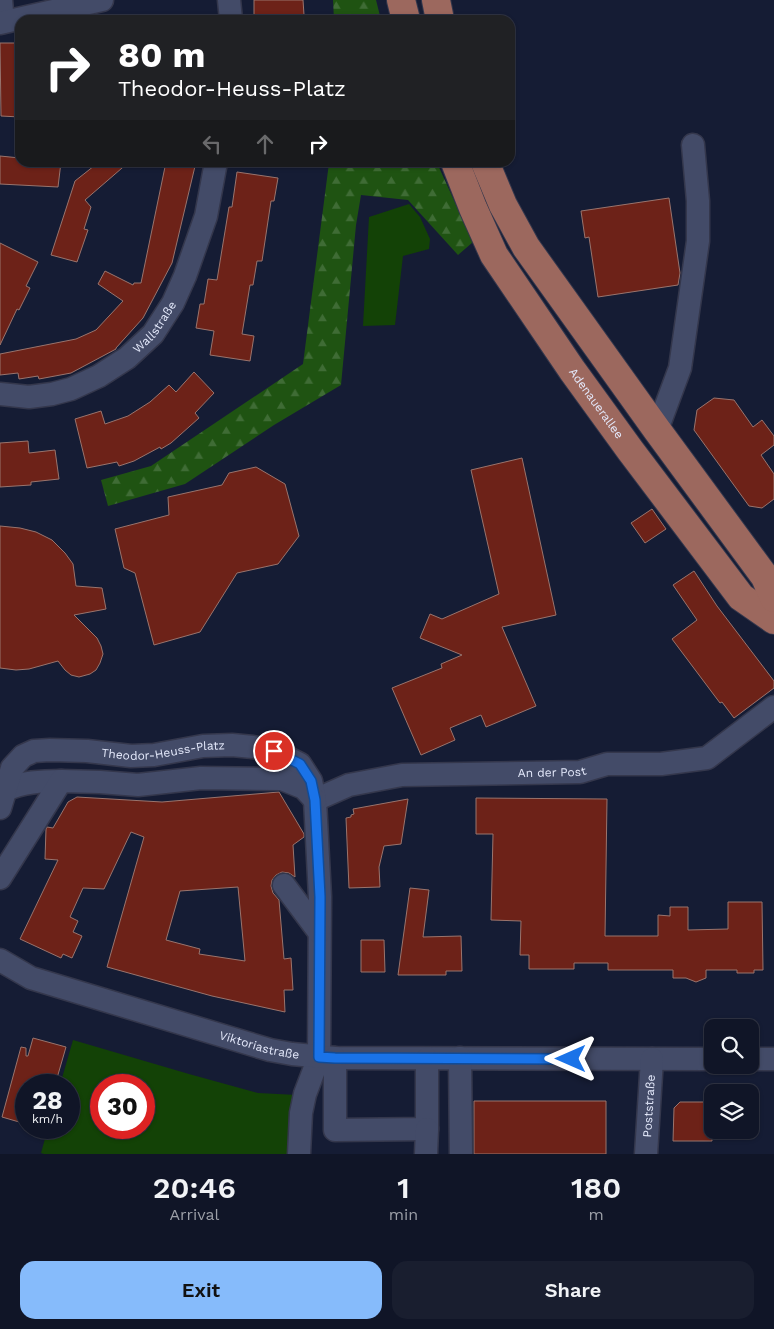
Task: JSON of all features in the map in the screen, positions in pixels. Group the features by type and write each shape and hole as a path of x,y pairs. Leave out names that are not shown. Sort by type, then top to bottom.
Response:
{"main road":[{"path":"401,0 405,15"},
{"name":"Adenauerallee","path":"457,167 494,255 572,370 630,450 742,597 774,620"},
{"path":"487,167 503,205 526,247 657,430 765,576 774,598"}],"street":[{"path":"1,0 2,23 15,20"},
{"path":"37,15 102,0"},
{"path":"229,0 230,15"},
{"path":"657,430 680,368 698,241 698,201 693,145"},
{"name":"Wallstraße","path":"0,394 29,397 70,389 99,376 127,358 153,334 173,303 185,276 206,216 215,167"},
{"name":"An der Post","path":"315,800 349,785 402,775 580,772 607,764 661,764 707,758 774,706"},
{"name":"Theodor-Heuss-Platz","path":"2,799 12,768 23,756 34,751 87,751 130,756 154,755 203,746 254,746 274,751 300,764 311,781 315,800 320,897 319,932 327,1058 335,1130 427,1129"},
{"name":"Theodor-Heuss-Platz","path":"2,799 18,784 43,781 138,785 201,778 282,779 304,788 315,800"},
{"path":"0,878 61,781"},
{"path":"284,885 319,932"},
{"name":"Viktoriastraße","path":"0,960 31,978 270,1050 292,1054 327,1058 704,1059"},
{"path":"298,1154 305,1094 327,1058"},
{"path":"460,1058 461,1154"},
{"path":"426,1059 426,1154"},
{"name":"Poststraße","path":"646,1154 652,1059"},
{"path":"759,1059 774,1059"}],"green space":[{"path":"333,0 376,0 380,15 334,15"},
{"path":"328,167 439,167 473,242 458,255 408,200 361,195 356,225 341,385 274,425 185,484 108,506 101,480 151,466 303,364"},
{"path":"409,204 420,217 430,239 429,249 403,256 395,325 363,326 369,217"},
{"path":"73,1040 258,1093 297,1095 292,1154 41,1153 45,1139 80,1139 80,1074 63,1074"}],"building":[{"path":"254,0 303,0 304,15 254,15"},
{"path":"0,43 15,43 15,117 1,116"},
{"path":"0,156 15,158 15,167 60,167 58,187 0,184"},
{"path":"93,167 123,167 85,200 91,207 84,229 88,230 77,262 51,255 75,181"},
{"path":"165,167 195,167 172,263 143,318 116,349 71,373 39,379 38,376 19,379 18,373 0,375 0,354 76,339 96,330 123,301 98,284 105,271 133,285 134,283 141,283"},
{"path":"237,172 278,178 274,201 271,201 262,261 257,261 253,285 250,285 242,334 254,336 250,361 210,355 214,331 196,328 200,304 204,304 208,279 217,280"},
{"path":"669,198 680,273 678,285 598,297 589,237 585,238 581,211"},
{"path":"0,243 38,262 26,286 30,288 19,310 17,309 0,345"},
{"path":"194,372 214,393 195,413 199,418 171,443 161,449 160,447 134,461 119,466 117,462 87,468 75,419 101,411 105,424 128,416 150,402 169,385 176,392"},
{"path":"714,398 734,400 753,427 762,420 774,436 774,445 761,455 774,474 774,499 762,508 749,506 694,430 697,410"},
{"path":"28,441 29,453 55,450 59,479 31,482 31,485 0,487 0,443"},
{"path":"522,458 556,615 502,627 536,706 486,727 481,715 450,728 455,740 421,755 392,688 442,668 441,664 462,655 420,638 430,614 442,619 499,594 471,470"},
{"path":"256,467 285,484 299,536 278,564 237,573 200,632 154,645 135,573 124,568 115,529 169,515 168,497 222,485 229,473"},
{"path":"652,509 666,529 645,543 631,523"},
{"path":"0,526 36,532 52,540 73,564 76,586 102,588 106,609 74,615 97,638 101,646 103,654 100,663 96,670 90,674 79,677 71,675 58,661 29,669 0,668"},
{"path":"694,571 717,606 774,681 774,688 734,718 722,702 720,703 672,639 697,620 673,585"},
{"path":"279,792 304,834 304,837 293,845 295,877 289,873 282,872 272,880 271,886 273,893 279,900 284,959 291,958 293,990 284,990 285,1012 212,996 107,967 144,837 131,832 104,889 83,888 70,917 78,921 73,932 82,936 72,958 63,954 61,958 20,939 58,860 45,859 46,829 47,827 53,828 68,802 77,797 162,802","holes":["238,887 245,961 199,954 200,949 166,940 180,891"]},
{"path":"476,798 607,799 605,936 658,936 658,915 670,916 670,907 688,907 688,930 728,929 728,902 762,902 763,970 754,970 754,973 737,973 737,970 706,970 706,978 696,982 686,978 673,978 673,970 608,970 608,963 574,963 574,969 529,969 529,955 520,955 521,921 491,920 493,834 476,834"},
{"path":"408,799 401,844 384,846 379,867 380,887 349,888 346,818 354,814 353,809"},
{"path":"410,888 429,890 423,937 461,936 462,971 446,971 446,975 398,975"},
{"path":"361,940 384,940 385,972 361,972"},
{"path":"33,1038 66,1047 58,1074 15,1074 15,1121 2,1117 21,1047 26,1048 26,1056 28,1056"},
{"path":"474,1101 606,1101 606,1154 474,1154"},
{"path":"680,1102 704,1102 704,1139 712,1139 712,1141 673,1141 674,1108"}],"route":[{"path":"274,751 300,764 311,781 315,800 320,897 319,1057 571,1059"}]}
